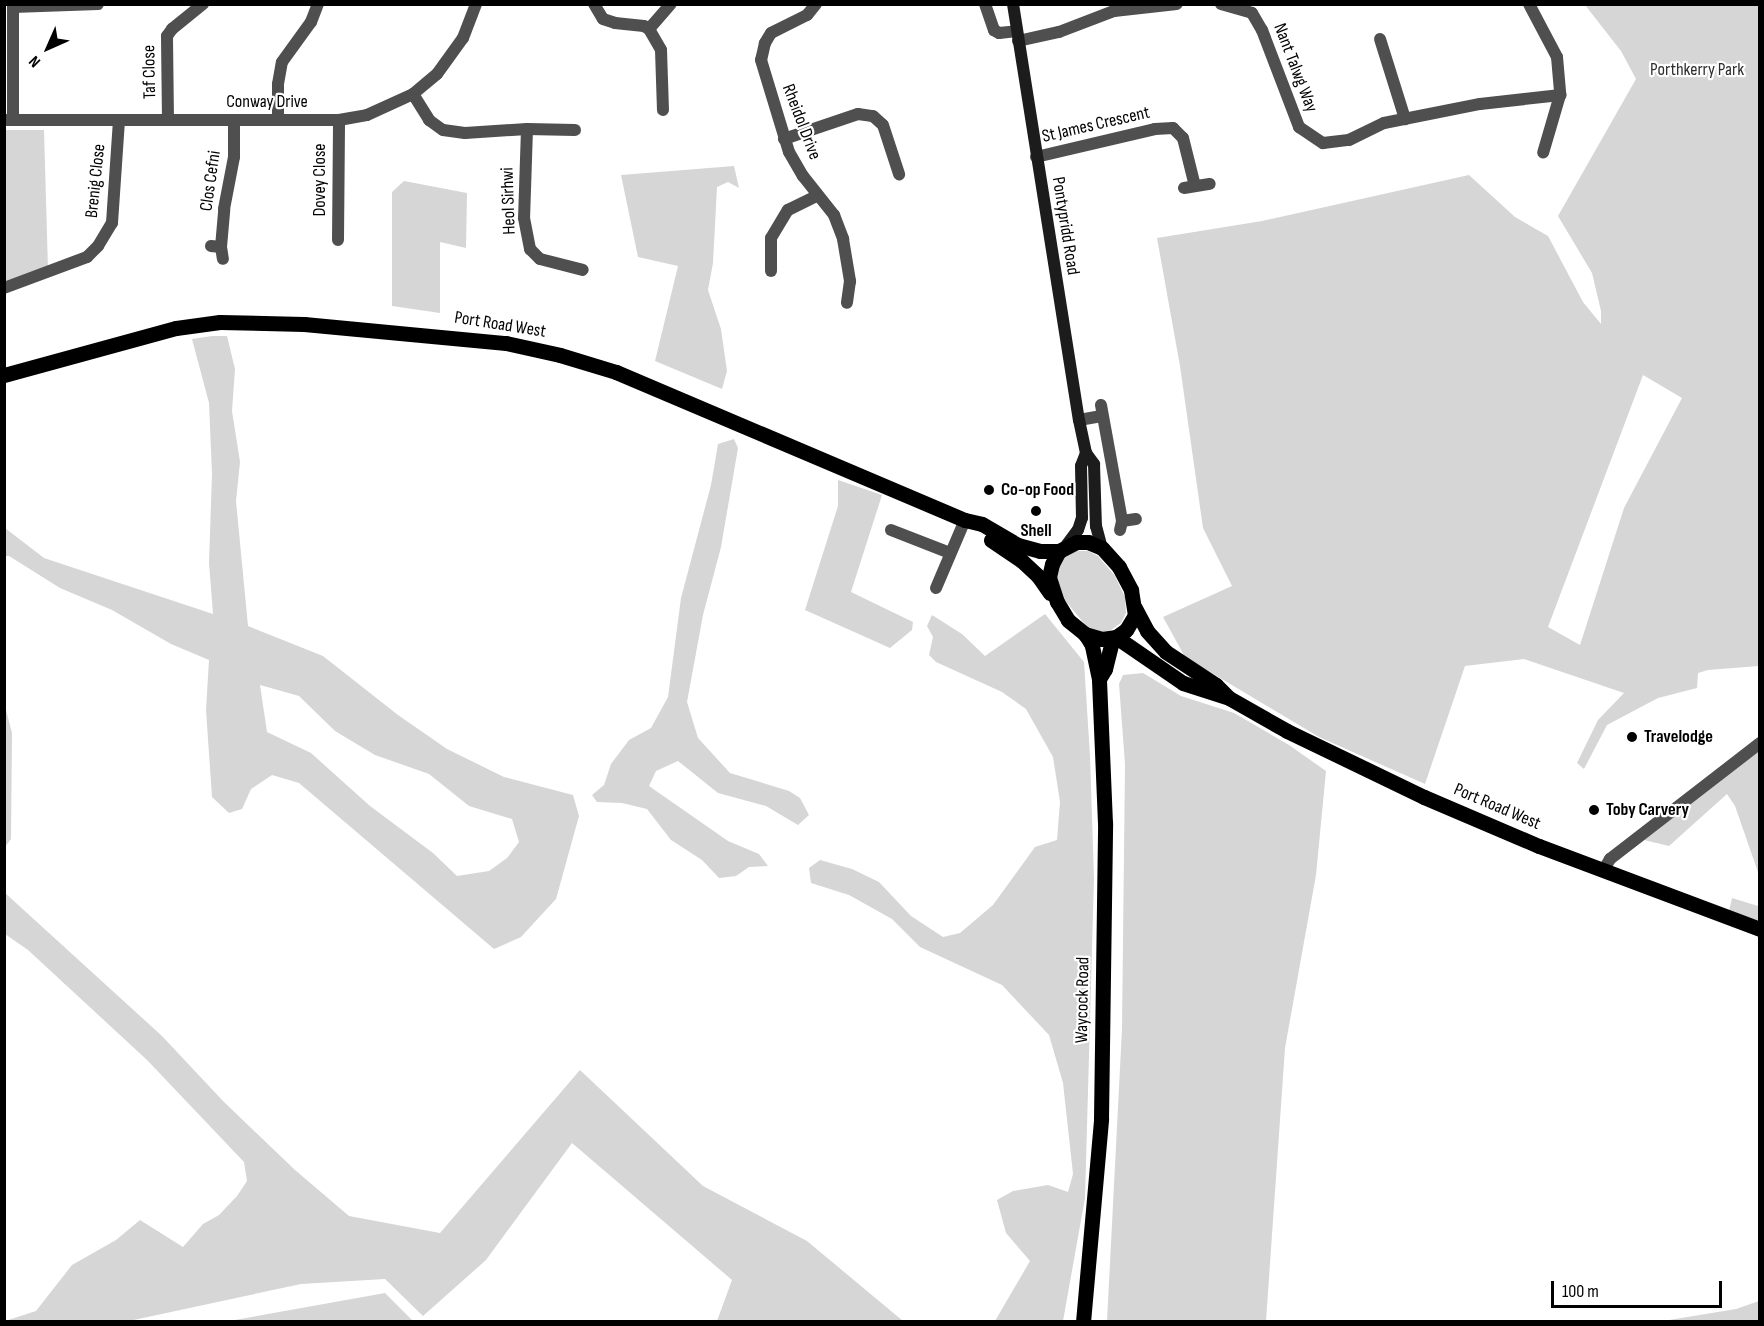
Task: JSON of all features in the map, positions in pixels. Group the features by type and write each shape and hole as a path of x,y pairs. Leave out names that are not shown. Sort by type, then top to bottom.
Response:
{"main road":[{"name":"Pontypridd Road","path":"1013,4 1079,420 1086,453 1094,464 1096,526 1102,548"},
{"name":"Port Road West","path":"4,375 176,328 220,322 314,325 506,344 570,357 643,382 965,520 982,524 1029,549 1062,549"},
{"name":"Pontypridd Road","path":"1062,549 1078,530 1082,518 1081,466 1086,453"},
{"name":"Port Road West","path":"965,520 978,532 1022,561 1038,576 1057,602"},
{"path":"1077,542 1088,542 1102,548 1122,572 1131,590 1135,608 1130,625 1114,638 1102,639 1085,634 1068,620 1057,602 1049,577 1052,564 1062,549 1077,542"},
{"name":"Port Road West","path":"1135,608 1147,631 1166,652 1216,685 1229,698"},
{"name":"Waycock Road","path":"1083,1322 1097,1182 1101,1096 1105,823 1100,679 1092,645 1085,634"},
{"name":"Port Road West","path":"1114,638 1183,683 1229,698 1287,731 1424,797 1603,871 1760,928"},
{"name":"Waycock Road","path":"1100,679 1114,638"}],"street":[{"path":"9,120 13,6 98,4"},
{"name":"Taf Close","path":"168,120 167,36 172,29 203,4"},
{"path":"278,120 278,78 282,62 311,22 318,4"},
{"name":"Conway Drive","path":"9,120 339,120 367,115 413,94 443,67 463,38 476,4"},
{"path":"594,4 603,19 615,24 644,26 649,29 661,50 663,110"},
{"path":"649,29 670,4"},
{"name":"Rheidol Drive","path":"816,4 807,15 771,33 765,43 761,60 784,139 798,167 817,196 834,215 843,239 850,281 847,303"},
{"path":"985,4 994,30 1018,36 1059,32 1114,11 1177,4"},
{"name":"Nant Talwg Way","path":"1221,4 1252,13 1262,30 1299,127 1323,143 1349,140 1384,123 1480,104 1560,95"},
{"path":"1529,4 1557,57 1560,95 1544,153"},
{"path":"1380,39 1405,119"},
{"path":"413,94 429,120 443,130 465,133 527,129 575,130"},
{"path":"784,139 858,114 873,116 883,125 899,174"},
{"name":"Brenig Close","path":"4,288 87,257 98,246 112,223 119,120"},
{"name":"Clos Cefni","path":"219,251 234,157 234,120"},
{"name":"Dovey Close","path":"338,240 339,120"},
{"name":"St James Crescent","path":"1036,157 1155,129 1173,128 1183,138 1190,187 1210,184"},
{"name":"Heol Sirhwi","path":"527,129 524,218 530,249 540,259 583,270"},
{"path":"771,271 771,238 788,210 817,196"},
{"path":"1079,420 1101,410 1121,525 1136,519"},
{"path":"936,588 965,520"},
{"path":"891,530 950,553"},
{"path":"1603,871 1610,859 1760,743"}],"green space":[{"name":"Porthkerry Park","path":"1585,5 1759,5 1759,666 1708,670 1698,673 1697,688 1658,698 1607,725 1584,769 1577,763 1598,720 1624,693 1524,659 1465,666 1425,784 1319,737 1185,657 1163,617 1232,586 1203,528 1180,366 1157,238 1262,221 1469,175 1515,217 1548,236 1583,302 1601,324 1601,311 1592,273 1558,216 1636,79 1621,51","holes":["1643,375 1682,398 1624,508 1580,645 1548,627"]},
{"path":"5,130 44,130 48,270 5,285"},
{"path":"734,166 739,188 728,182 717,187 713,263 708,290 721,329 727,371 722,389 655,361 678,266 638,257 621,175"},
{"path":"404,181 467,193 466,248 440,242 440,313 392,306 392,192"},
{"path":"227,336 235,369 232,411 240,462 236,501 248,626 323,656 398,715 447,749 504,777 573,795 579,816 556,899 521,937 494,949 299,783 272,775 251,789 242,809 229,813 212,797 206,710 209,660 171,644 112,610 60,588 9,556 5,556 5,528 44,558 213,614 209,563 212,474 209,403 192,339","holes":["260,685 299,696 335,731 375,755 429,774 469,806 512,819 519,842 507,858 489,871 457,876 433,853 370,806 311,753 267,732"]},
{"path":"734,439 738,448 721,547 703,615 687,702 698,738 730,773 789,791 800,798 809,815 798,825 766,806 718,793 678,761 656,771 649,786 728,841 759,854 768,866 749,867 736,876 719,878 702,860 671,840 647,809 622,803 597,802 592,795 604,785 611,764 629,740 651,728 668,697 681,598 711,485 718,444"},
{"path":"838,480 882,495 851,592 913,622 912,630 890,648 805,610 838,506"},
{"path":"1077,551 1088,551 1098,556 1115,576 1125,597 1126,613 1121,623 1111,630 1104,632 1088,628 1063,598 1057,578 1058,567 1065,557"},
{"path":"1045,614 1084,662 1094,878 1085,1198 1063,1321 995,1321 1030,1261 1006,1233 997,1200 1013,1191 1048,1185 1068,1192 1073,1174 1063,1083 1049,1035 1002,985 920,947 892,919 849,895 811,883 809,868 820,860 852,869 879,882 911,916 943,937 960,933 993,905 1035,847 1057,840 1060,802 1053,757 1026,709 1002,692 936,662 929,655 933,637 927,626 932,615 962,634 985,656"},
{"path":"1143,673 1181,696 1234,713 1289,745 1326,771 1316,875 1285,1048 1266,1321 1107,1321 1122,1029 1125,764 1119,684 1123,675"},
{"path":"4,702 12,733 11,839 5,847"},
{"path":"1759,750 1759,875 1735,806 1727,794 1669,846 1644,840"},
{"path":"4,892 162,1036 223,1101 295,1170 349,1216 440,1233 580,1070 703,1186 807,1241 903,1321 717,1321 732,1280 572,1143 486,1260 423,1316 385,1279 301,1284 129,1321 5,1321 36,1311 72,1265 116,1240 140,1220 183,1247 203,1224 219,1215 237,1196 247,1181 244,1162 147,1060 28,950 5,934"},
{"path":"1732,898 1758,906 1759,902 1759,921 1729,911"},
{"path":"385,1293 413,1321 229,1321"},
{"path":"1759,1301 1759,1321 1663,1321 1736,1309"}],"place":[{"name":"Co-op Food","path":"989,490"},
{"name":"Shell","path":"1036,511"},
{"name":"Travelodge","path":"1632,737"},
{"name":"Toby Carvery","path":"1594,810"}]}
